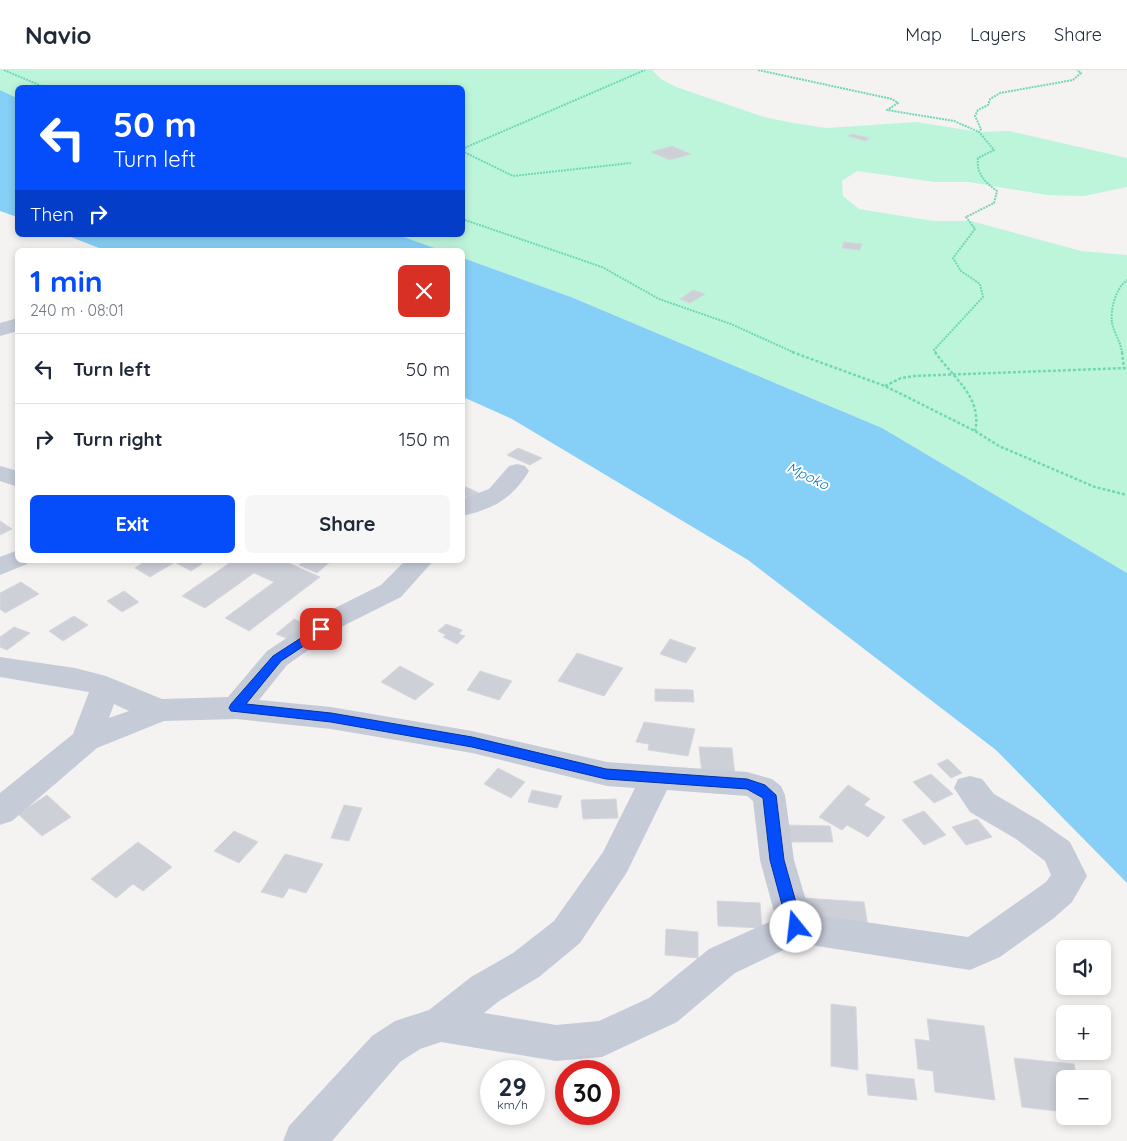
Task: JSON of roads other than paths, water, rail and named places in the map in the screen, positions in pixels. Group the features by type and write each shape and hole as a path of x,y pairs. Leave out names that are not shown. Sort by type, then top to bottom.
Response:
{"street":[{"path":"0,330 15,325"},
{"path":"465,507 470,504 488,500 500,493 511,482 517,471"},
{"path":"0,473 15,479"},
{"path":"0,567 15,560"},
{"path":"236,708 277,658 333,620 391,591 418,563"},
{"path":"0,667 75,678 106,686 131,700 162,710 236,708 331,718 472,742 606,774 747,784 760,788 769,795 777,860 796,927"},
{"path":"86,740 106,686"},
{"path":"0,812 86,740 162,710"},
{"path":"304,1141 386,1049 409,1034 441,1024 485,989 526,965 568,932 615,862 657,777"},
{"path":"441,1024 556,1043 602,1039 663,1010 722,961 796,927 970,954 986,946 1059,892 1069,876 1058,852 1028,830 982,803 970,788"}],"water":[{"path":"0,90 15,97 15,216 0,211"},
{"path":"71,237 404,237 434,248 99,248"},
{"name":"Mpoko","path":"465,259 571,297 882,428 1127,573 1127,883 996,750 748,560 512,419 465,398"}]}
